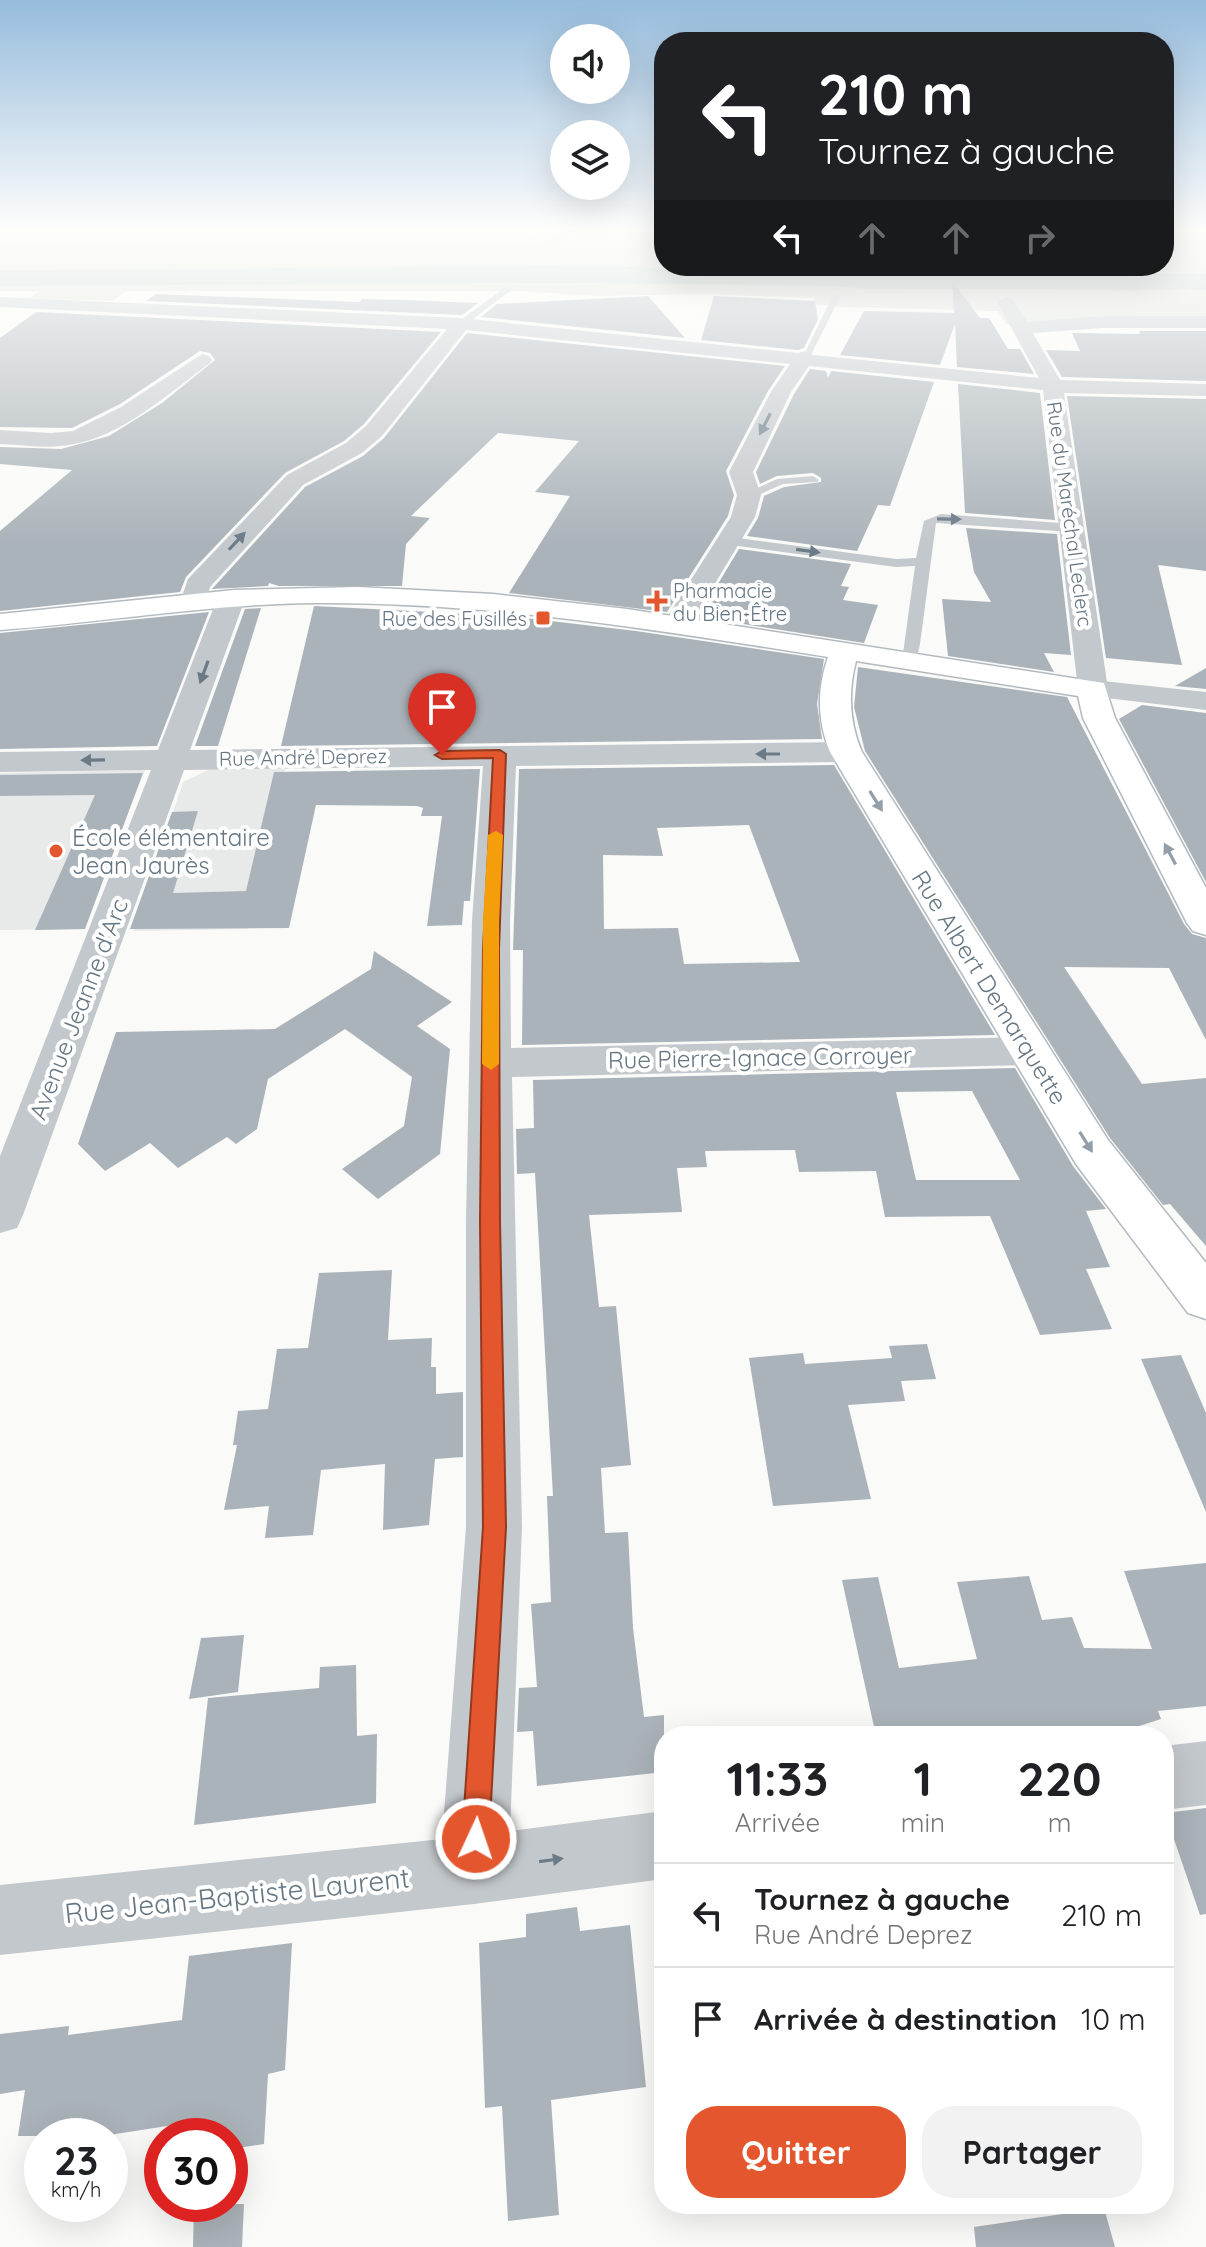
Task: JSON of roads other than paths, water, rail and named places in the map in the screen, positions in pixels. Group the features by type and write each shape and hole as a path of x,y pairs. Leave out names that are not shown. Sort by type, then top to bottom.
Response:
{"main road":[{"path":"0,622 231,599 368,595 569,610 1093,689 1099,718 1206,923"},
{"name":"Rue Albert Demarquette","path":"845,651 838,679 836,724 846,752 1092,1152 1206,1299"}],"street":[{"path":"194,602 197,585 295,480 354,448 374,431 451,336"},
{"path":"585,336 1053,385 1114,390 1206,390"},
{"name":"Rue du Maréchal Leclerc","path":"1026,336 1053,385 1093,689"},
{"path":"676,625 731,541 743,517 749,495 741,472 781,392 805,357"},
{"path":"0,437 63,439 80,436 140,403 202,360"},
{"name":"Avenue Jeanne d'Arc","path":"0,1215 231,599"},
{"path":"1093,689 1206,701"},
{"name":"Rue André Deprez","path":"0,762 846,752"},
{"path":"474,1870 494,1527 491,921 500,754"},
{"name":"Rue Pierre-Ignace Corroyer","path":"491,1063 1028,1051"},
{"path":"1174,1777 1206,1773"},
{"name":"Rue Jean-Baptiste Laurent","path":"0,1920 474,1870 654,1846"}],"lane":[{"path":"805,357 816,336"},
{"path":"749,495 781,481 813,480"},
{"path":"909,661 925,538 930,521 941,518 1073,528"},
{"path":"731,541 896,563 924,561"}],"place":[{"name":"Pharmacie du Bien-Être","path":"657,601"},
{"name":"Rue des Fusillés","path":"543,618"},
{"name":"École élémentaire Jean Jaurès","path":"56,851"}]}
